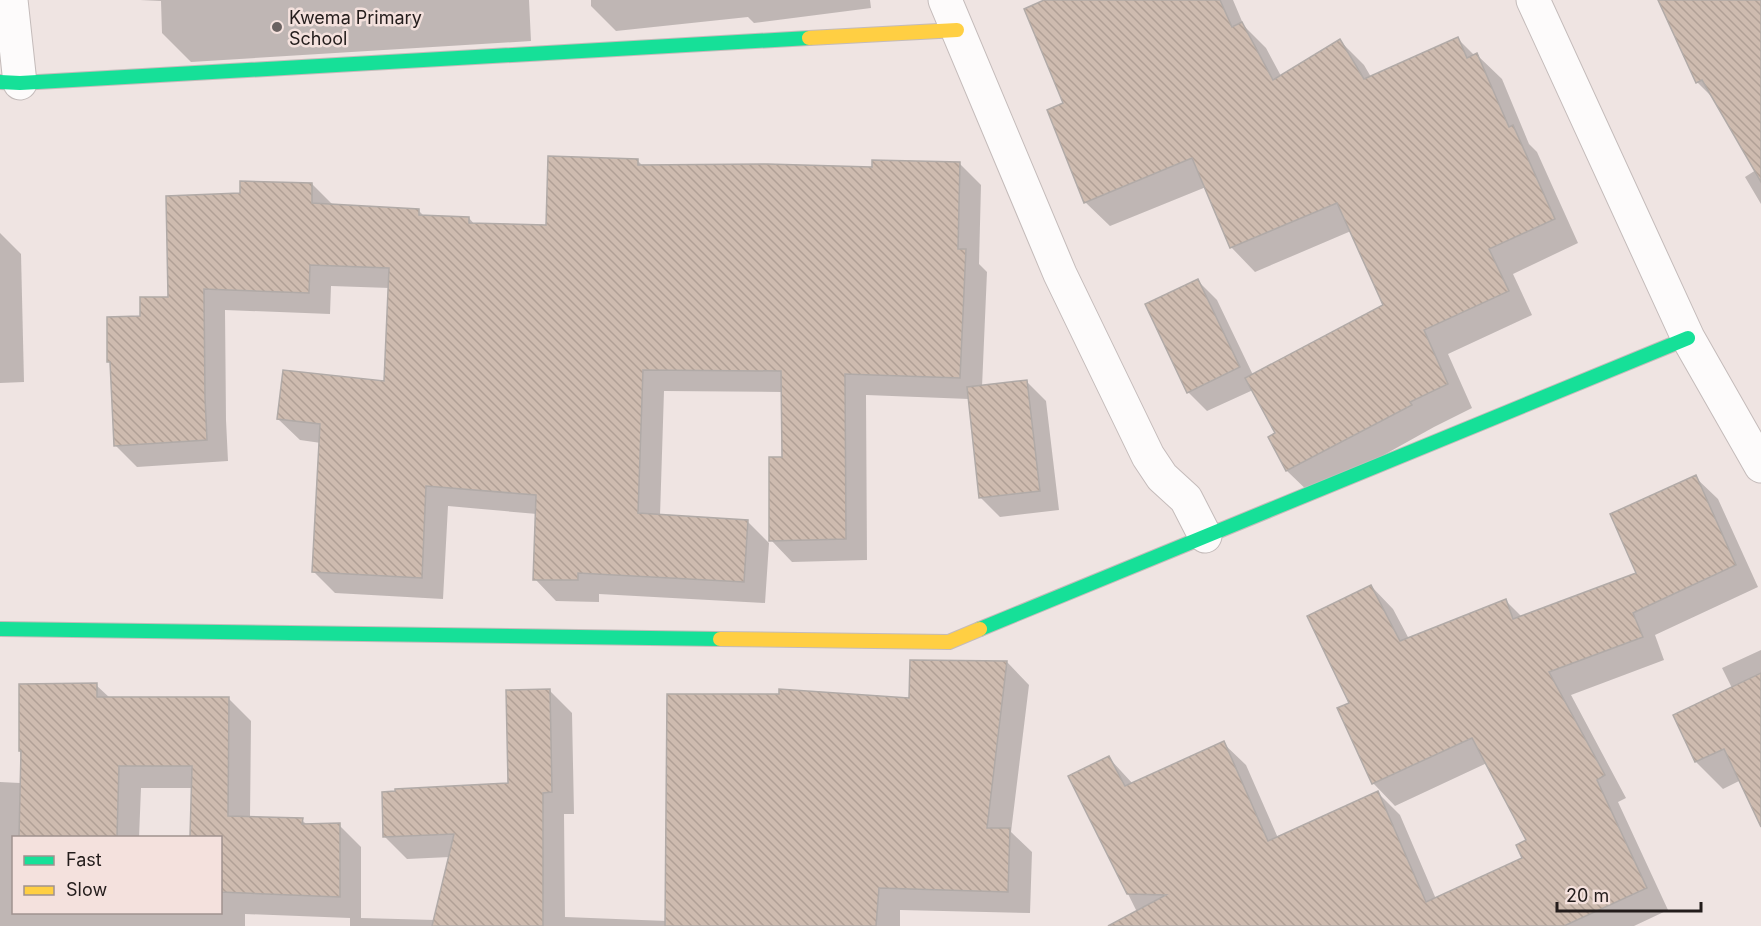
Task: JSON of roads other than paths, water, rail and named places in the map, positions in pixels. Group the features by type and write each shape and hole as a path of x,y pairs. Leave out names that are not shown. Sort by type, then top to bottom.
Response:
{"street":[{"path":"10,0 10,82 957,30"},
{"path":"945,0 1060,274 1148,456 1162,477 1186,499 1205,536"},
{"path":"1533,0 1688,338 1761,466"},
{"path":"0,628 949,642 1688,338"}],"place":[{"name":"Kwema Primary School","path":"277,27"}]}
